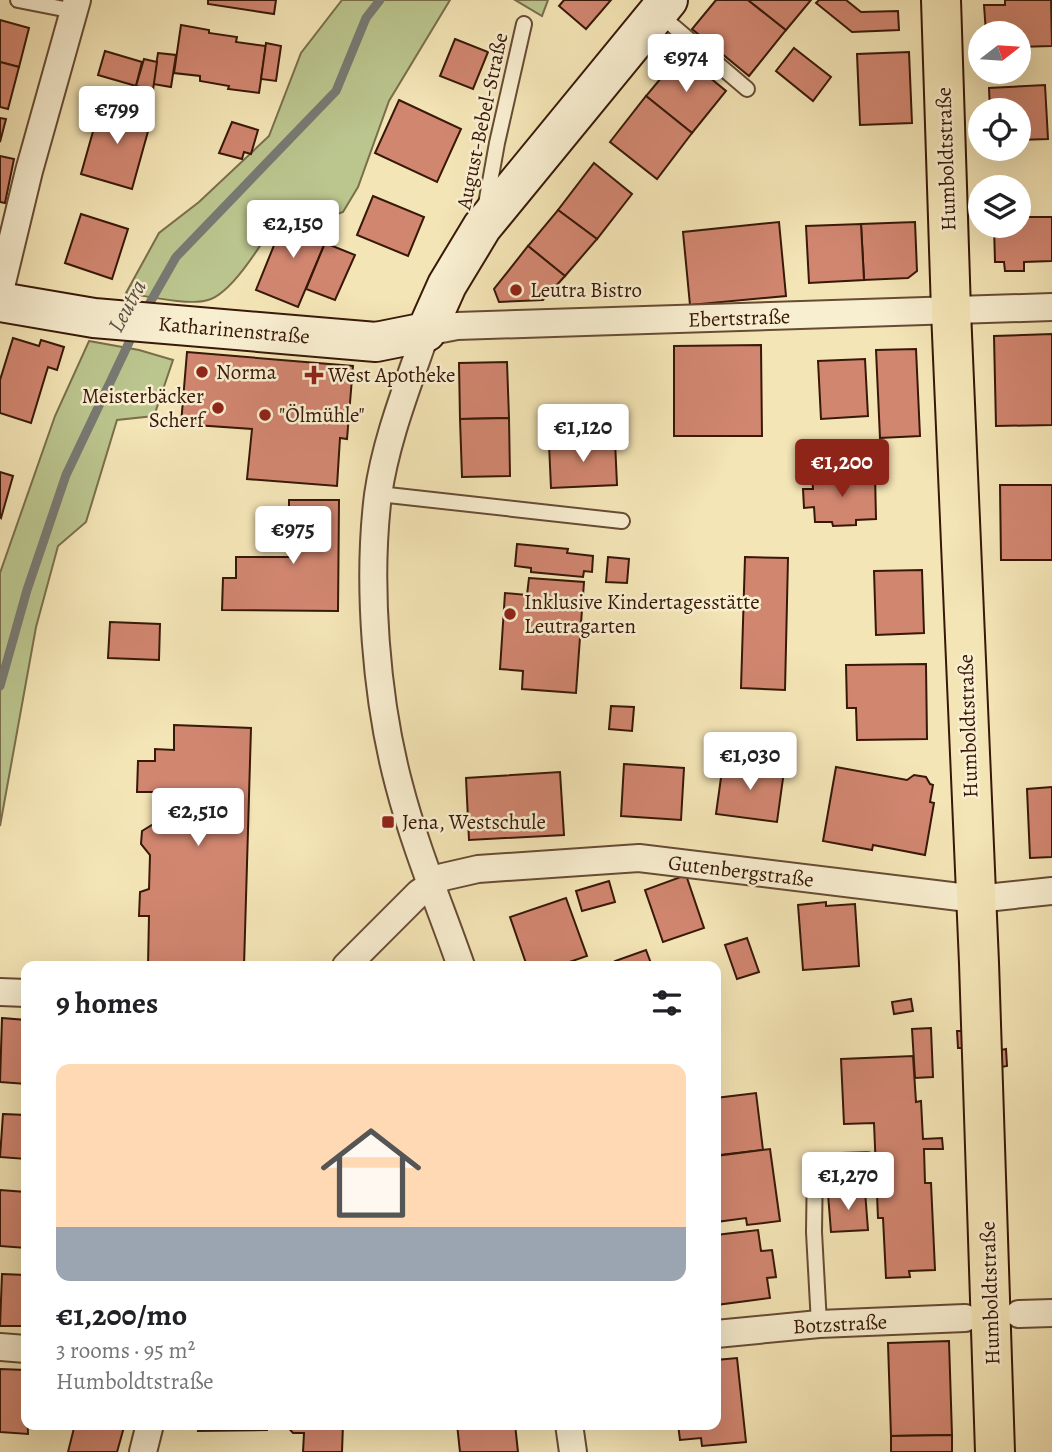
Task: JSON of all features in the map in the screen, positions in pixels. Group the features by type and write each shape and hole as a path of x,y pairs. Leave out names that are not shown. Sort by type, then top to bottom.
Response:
{"main road":[{"name":"Humboldtstraße","path":"941,0 995,1452"}],"street":[{"path":"0,291 29,171 75,6"},
{"path":"459,961 399,787 388,739 376,626 375,538 379,494 390,441 426,332 447,285 482,227 663,7"},
{"name":"Katharinenstraße","path":"0,302 93,318 376,342 426,332"},
{"name":"Ebertstraße","path":"426,332 457,326 1052,307"},
{"name":"Gutenbergstraße","path":"351,961 407,904 432,884 457,873 478,869 639,858 976,899 1052,891"},
{"path":"0,992 21,993"},
{"path":"1019,1314 1052,1312"},
{"name":"Botzstraße","path":"721,1334 819,1324 965,1318"},
{"path":"0,1347 21,1349"},
{"path":"143,1452 148,1430"},
{"path":"570,1430 573,1452"}],"lane":[{"path":"18,0 75,6"},
{"path":"663,7 747,89"},
{"name":"August-Bebel-Straße","path":"482,227 497,143 524,24"},
{"path":"379,494 622,521"},
{"path":"819,1324 814,1232 815,1162 867,1160"},
{"path":"143,1452 154,1452"}],"green space":[{"path":"342,0 450,0 389,101 358,187 343,212 324,219 287,204 240,273 229,286 208,300 179,301 126,293 159,233 199,202 269,136 301,53"},
{"path":"515,0 548,0 542,16"},
{"path":"89,341 139,350 173,360 154,416 117,420 86,522 58,546 36,627 0,826 0,573 55,416"}],"building":[{"path":"208,0 276,0 274,14 208,4"},
{"path":"564,0 611,0 586,29 559,6"},
{"path":"716,0 748,0 786,30 749,76 692,29"},
{"path":"748,0 811,0 786,30"},
{"path":"819,0 846,0 861,12 898,11 899,30 852,32 816,3"},
{"path":"1005,0 1051,0 1052,46 1031,47 1031,21 985,21 984,5 1005,5"},
{"path":"0,20 29,28 19,67 0,62"},
{"path":"181,25 237,37 236,42 266,46 259,93 228,89 229,86 200,81 200,76 174,73"},
{"path":"455,39 488,52 473,89 440,76"},
{"path":"266,43 281,46 276,81 261,79"},
{"path":"794,48 831,77 813,101 776,71"},
{"path":"105,51 142,62 136,86 98,75"},
{"path":"909,52 912,123 860,125 857,54"},
{"path":"158,53 176,55 171,87 153,84"},
{"path":"681,54 726,91 692,133 646,96"},
{"path":"144,59 157,62 153,90 136,86"},
{"path":"0,62 19,67 8,109 0,107"},
{"path":"1045,85 1048,139 1031,140 1031,98 989,98 989,88"},
{"path":"646,96 692,133 657,179 610,142"},
{"path":"399,100 461,129 437,182 375,153"},
{"path":"101,103 152,117 132,189 81,174"},
{"path":"0,118 6,119 0,142"},
{"path":"232,122 258,130 251,154 244,152 242,159 219,153"},
{"path":"0,156 14,159 5,203 0,202"},
{"path":"594,163 632,194 597,239 558,210"},
{"path":"373,196 424,217 408,256 357,235"},
{"path":"558,210 597,239 565,276 528,246"},
{"path":"287,213 330,231 298,307 256,290"},
{"path":"81,214 128,229 112,279 65,263"},
{"path":"1031,217 1052,217 1052,261 1024,262 1024,271 1005,271 1004,262 995,262 994,238 1031,238"},
{"path":"779,222 786,296 690,305 683,232"},
{"path":"915,222 917,271 908,278 864,280 861,224"},
{"path":"861,224 864,280 809,283 806,226"},
{"path":"325,243 355,255 335,300 306,289"},
{"path":"528,246 565,276 543,300 499,302 494,289"},
{"path":"1052,334 1052,425 996,426 994,336"},
{"path":"13,338 39,346 41,340 64,347 57,370 48,367 31,423 0,413 0,380"},
{"path":"761,345 762,436 674,436 674,346"},
{"path":"916,349 920,436 880,438 876,350"},
{"name":"\"Ölmühle\"","path":"187,352 353,366 347,439 340,438 337,486 247,479 252,429 181,424"},
{"path":"865,359 868,416 821,419 818,361"},
{"path":"507,362 509,418 460,419 459,363"},
{"path":"509,418 510,476 462,477 460,419"},
{"path":"615,441 617,485 551,488 549,444"},
{"path":"0,472 13,476 1,518 0,517"},
{"path":"875,474 876,519 856,520 856,525 833,526 832,522 815,522 814,507 804,508 803,489 813,489 812,477"},
{"path":"1000,485 1052,485 1052,560 1001,560"},
{"path":"289,500 339,500 338,611 222,610 223,578 236,578 236,557 289,557"},
{"path":"517,544 568,549 567,553 593,556 592,572 584,571 583,577 531,572 531,568 515,566"},
{"path":"608,557 629,559 627,583 606,582"},
{"path":"745,557 788,558 785,690 741,688"},
{"path":"922,570 924,633 876,635 874,571"},
{"path":"529,578 584,582 576,693 522,689 523,671 500,669 505,593 527,595"},
{"path":"110,622 160,624 159,660 108,658"},
{"path":"926,664 927,739 857,740 856,708 847,708 846,665"},
{"path":"611,706 634,707 632,731 609,729"},
{"path":"174,725 251,728 244,961 148,961 149,916 139,916 140,892 149,889 150,855 141,844 142,831 155,823 156,792 137,792 138,761 155,761 155,749 174,750"},
{"path":"723,763 784,771 777,822 716,814"},
{"path":"624,764 684,768 681,820 621,816"},
{"path":"836,767 907,780 914,775 926,777 933,785 930,802 934,803 925,855 873,845 872,850 823,841"},
{"path":"560,772 564,835 469,840 466,778"},
{"path":"1052,787 1052,857 1030,858 1027,789"},
{"path":"686,875 704,928 663,942 645,890"},
{"path":"609,881 615,902 582,911 576,891"},
{"path":"566,898 587,956 572,961 525,961 510,917"},
{"path":"826,902 826,906 855,904 859,966 803,970 798,905"},
{"path":"747,938 759,972 737,979 725,945"},
{"path":"646,950 650,961 615,961"},
{"path":"911,999 913,1011 894,1014 892,1002"},
{"path":"2,1018 21,1020 21,1084 0,1082"},
{"path":"931,1028 933,1077 915,1078 912,1029"},
{"path":"957,1031 963,1031 964,1048 958,1048"},
{"path":"1006,1049 1007,1066 1001,1067 1001,1050"},
{"path":"913,1056 916,1102 921,1101 923,1139 942,1138 943,1149 924,1149 925,1183 931,1183 935,1270 909,1271 910,1277 886,1278 883,1218 878,1218 874,1123 844,1124 841,1059"},
{"path":"756,1093 763,1150 721,1155 721,1097"},
{"path":"3,1114 21,1115 21,1159 0,1157"},
{"path":"770,1149 780,1221 747,1225 746,1218 721,1221 721,1155"},
{"path":"0,1190 21,1192 21,1248 0,1246"},
{"path":"865,1191 868,1230 831,1232 828,1194"},
{"path":"758,1230 761,1251 772,1250 776,1277 767,1278 770,1298 721,1304 721,1234"},
{"path":"2,1274 21,1275 21,1326 0,1326"},
{"path":"949,1341 952,1435 891,1436 888,1343"},
{"path":"737,1358 746,1442 702,1446 701,1438 680,1440 679,1430 721,1430 721,1360"},
{"path":"0,1369 21,1370 21,1430 28,1430 28,1434 0,1432"},
{"path":"74,1430 123,1430 117,1452 68,1452"},
{"path":"198,1430 267,1430 198,1431"},
{"path":"290,1430 343,1430 342,1452 303,1452 304,1433 293,1433"},
{"path":"458,1430 516,1430 518,1452 460,1452"},
{"path":"952,1435 952,1452 891,1452 891,1436"}],"waterway":[{"name":"Leutra","path":"144,313 176,257 336,91 366,18 380,0"},
{"name":"Leutra","path":"0,686 27,590 66,475 134,332"}],"place":[{"name":"Leutra Bistro","path":"516,290"},
{"name":"Norma","path":"202,372"},
{"name":"West Apotheke","path":"314,375"},
{"name":"Meisterbäcker Scherf","path":"218,408"},
{"name":"\"Ölmühle\"","path":"265,415"},
{"name":"Inklusive Kindertagesstätte Leutragarten","path":"510,614"},
{"name":"Jena, Westschule","path":"388,822"}]}
